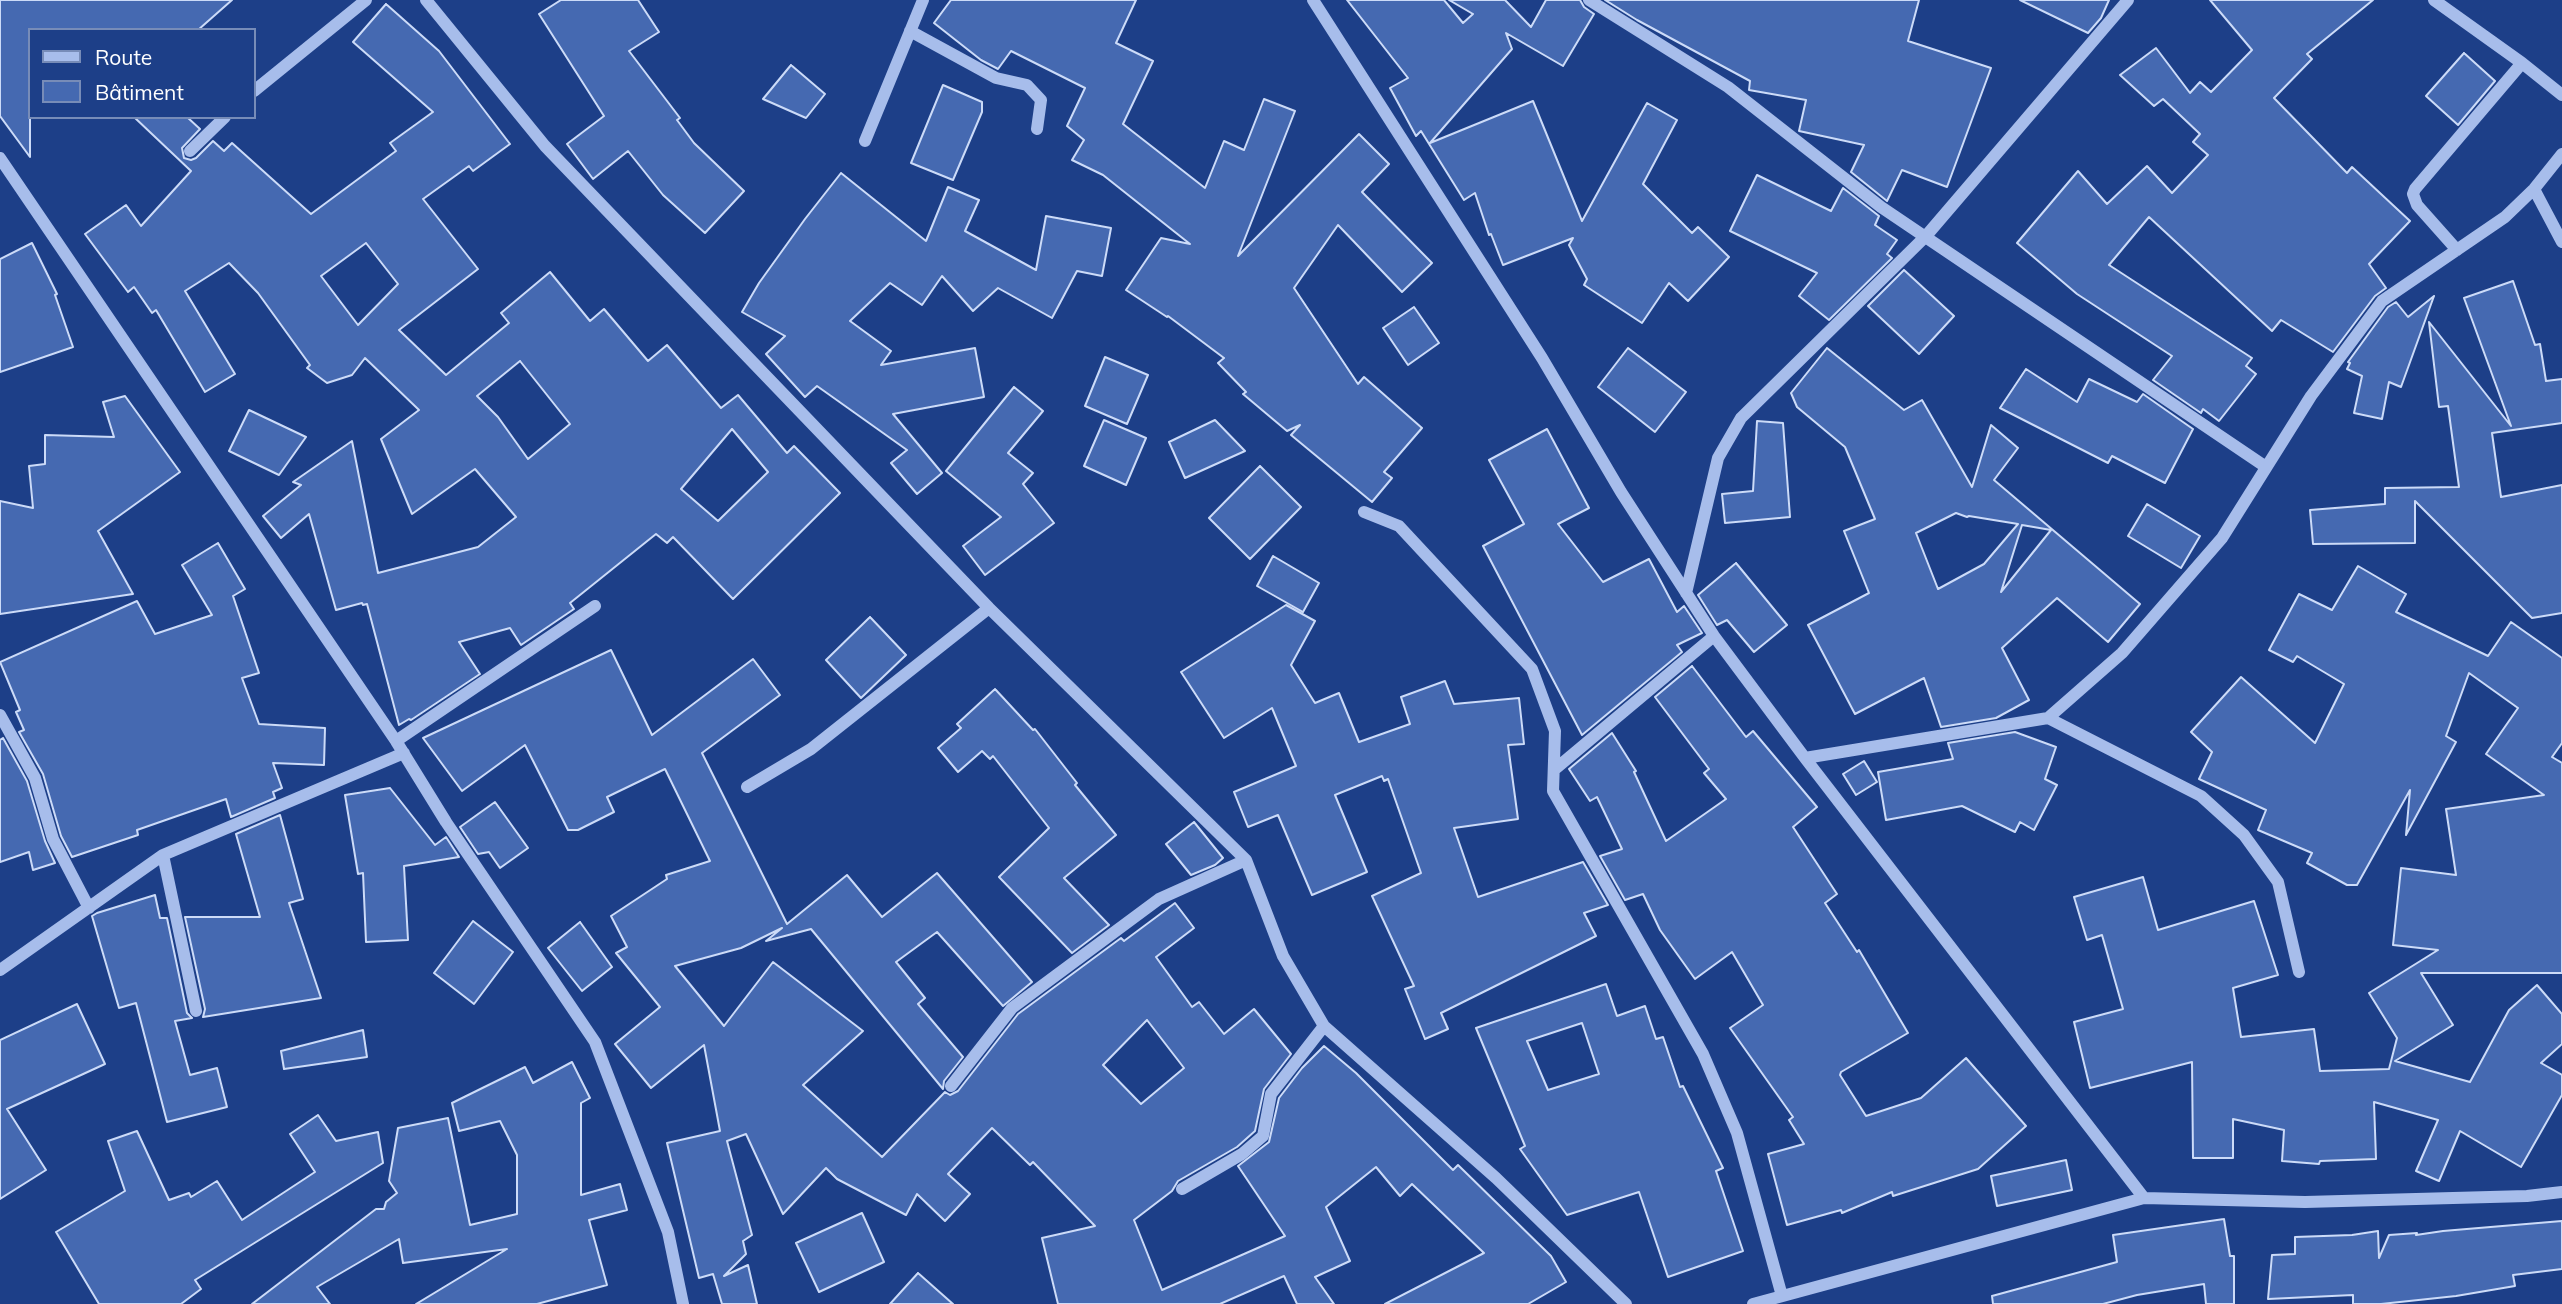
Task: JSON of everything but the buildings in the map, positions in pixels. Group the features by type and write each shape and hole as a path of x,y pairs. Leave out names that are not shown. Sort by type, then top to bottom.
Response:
{"street":[{"path":"256,89 366,0"},
{"path":"426,0 545,146 989,608 1246,860 1283,956 1324,1026 1496,1178 1626,1304"},
{"path":"865,141 923,0"},
{"path":"1313,0 1542,358 1621,492 1714,636 2144,1198"},
{"path":"1589,0 1728,87 1881,207 2266,467"},
{"path":"1686,593 1718,458 1741,418 1926,236 2128,0"},
{"path":"2434,0 2562,95"},
{"path":"910,31 996,78 1027,85 1041,100 1037,129"},
{"path":"2457,250 2417,205 2413,194 2522,63"},
{"path":"190,151 223,119"},
{"path":"1805,758 2048,718 2122,653 2222,538 2311,397 2382,300 2505,217 2534,189 2562,154"},
{"path":"0,158 404,752 446,822 595,1042 668,1232 683,1304"},
{"path":"2534,189 2562,242"},
{"path":"1364,512 1399,526 1532,669 1555,730 1553,790 1650,965 1703,1054 1737,1133 1782,1296"},
{"path":"396,741 595,607"},
{"path":"747,787 811,749 989,608"},
{"path":"1554,770 1714,636"},
{"path":"0,715 35,778 53,839 89,908"},
{"path":"2048,718 2201,796 2244,835 2278,882 2299,972"},
{"path":"0,971 163,855 404,752"},
{"path":"163,855 196,1011"},
{"path":"951,1086 1012,1009 1159,899 1246,860"},
{"path":"1182,1189 1242,1154 1263,1136 1271,1094 1324,1026"},
{"path":"1752,1304 2144,1198 2305,1202 2528,1196 2562,1192"}]}
